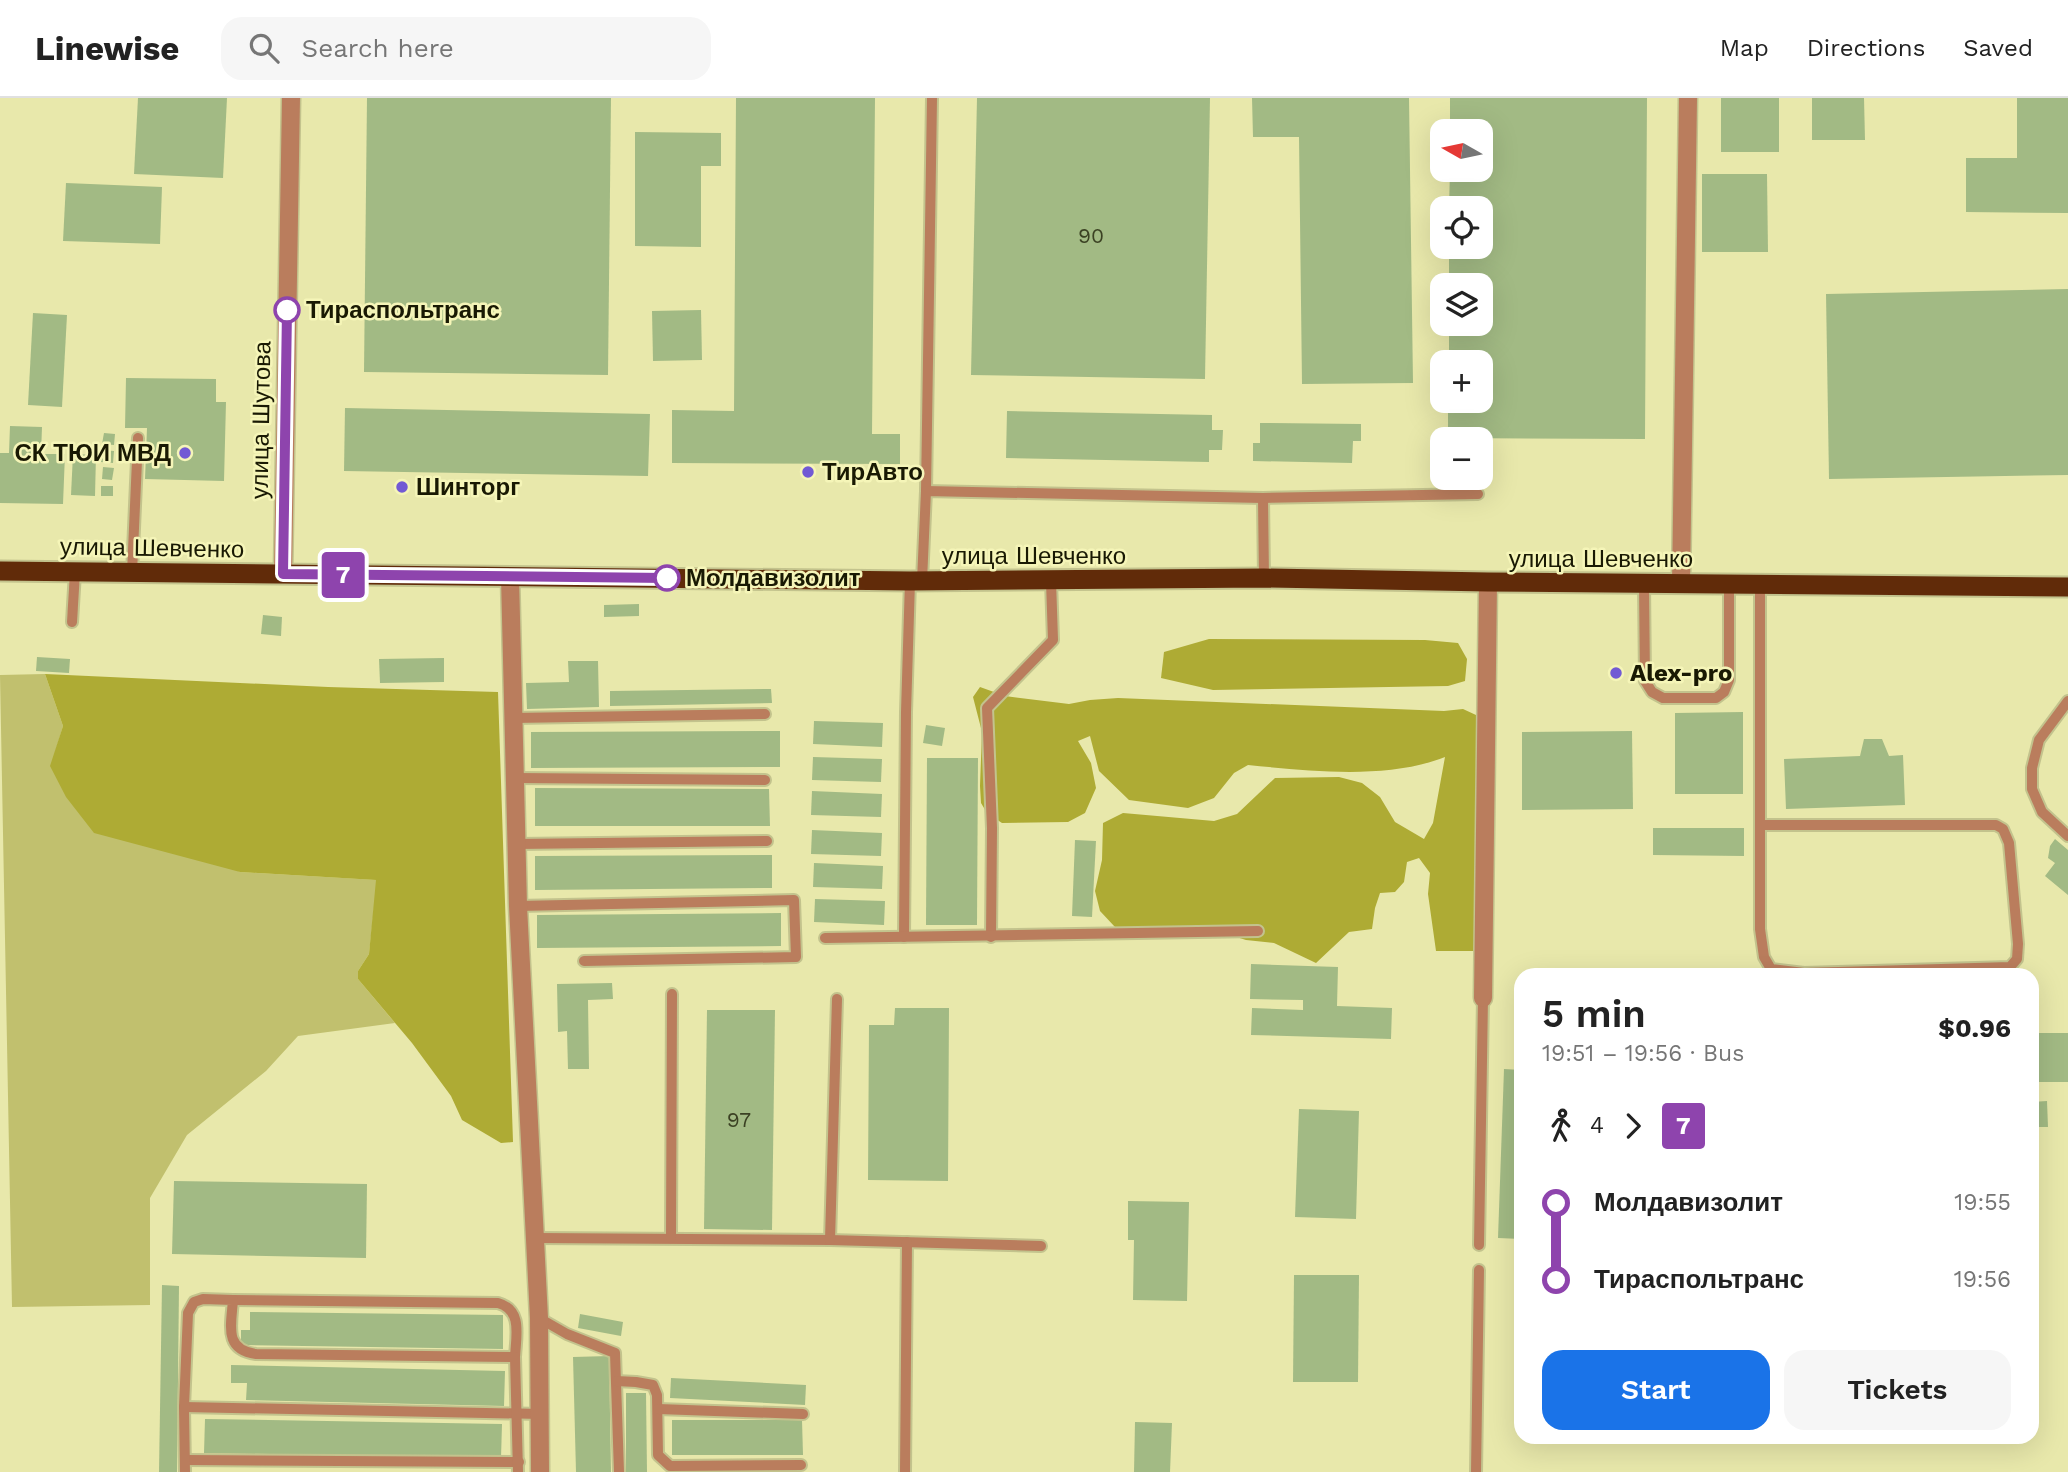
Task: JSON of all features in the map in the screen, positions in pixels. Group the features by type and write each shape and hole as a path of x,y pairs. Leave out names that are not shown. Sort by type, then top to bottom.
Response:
{"highway":[{"name":"улица Шевченко","path":"0,571 916,581 1264,578 2068,587"}],"street":[{"name":"улица Шутова","path":"283,574 291,98"},
{"path":"1681,584 1688,98"},
{"path":"510,577 518,905 539,1318 540,1472"},
{"path":"1483,998 1488,582"}],"lane":[{"path":"904,937 906,712 926,491 932,98"},
{"path":"132,573 138,438"},
{"path":"926,491 1263,498 1478,494"},
{"path":"1263,498 1264,578"},
{"path":"72,622 75,572"},
{"path":"991,937 992,828 987,708 1053,640 1051,581"},
{"path":"1644,584 1644,681 1653,692 1663,698 1716,698 1724,692 1729,680 1729,584"},
{"path":"1760,585 1760,929 1764,957 1770,968"},
{"path":"2068,701 2039,740 2032,768 2032,789 2042,812 2068,836"},
{"path":"513,718 765,714"},
{"path":"516,778 765,780"},
{"path":"1761,825 1996,825 2003,829 2009,843 2017,959 2010,967 1988,968"},
{"path":"517,844 767,841"},
{"path":"518,905 794,900 796,957 584,961"},
{"path":"825,938 1258,931"},
{"path":"671,1238 672,994"},
{"path":"1479,1245 1483,998"},
{"path":"830,1240 837,999"},
{"path":"536,1238 830,1240 1041,1246"},
{"path":"905,1472 907,1242"},
{"path":"1476,1472 1479,1270"},
{"path":"233,1300 232,1335 234,1344 243,1352 516,1357"},
{"path":"194,1301 498,1303 508,1306 515,1316 516,1357 518,1467 185,1466 184,1407 188,1313 194,1301"},
{"path":"539,1318 567,1334 615,1353 619,1472"},
{"path":"616,1381 653,1385 657,1395 658,1455 670,1466 802,1465"},
{"path":"184,1407 541,1414"},
{"path":"658,1409 803,1413"}],"shaded area":[{"path":"1209,639 1425,640 1458,643 1467,659 1465,681 1448,686 1213,690 1161,678 1164,652"},
{"path":"45,674 63,726 51,766 240,872 377,880 369,954 358,971 358,979 395,1023 298,1036 266,1071 187,1135 150,1198 150,1305 12,1307 0,675"},
{"path":"45,674 498,692 513,1142 501,1143 462,1120 451,1096 412,1043 358,979 358,971 369,954 376,880 240,872 94,833 66,797 50,766 63,726"},
{"path":"980,687 1005,696 1069,704 1118,698 1444,711 1463,709 1476,715 1480,726 1479,929 1474,951 1436,951 1428,894 1430,873 1419,858 1407,862 1404,882 1395,892 1380,893 1372,929 1349,932 1316,963 1274,943 1246,940 1198,925 1161,932 1115,927 1100,911 1095,891 1102,860 1103,823 1123,813 1214,821 1237,814 1275,778 1339,777 1362,783 1380,797 1395,822 1424,839 1433,823 1445,757 1398,769 1374,771 1322,771 1248,765 1234,773 1214,798 1188,808 1129,800 1099,771 1090,736 1078,741 1091,763 1096,788 1085,813 1068,822 1002,823 987,813 981,803 982,732 973,697"}],"building":[{"path":"138,98 227,98 223,178 134,174"},
{"path":"367,98 611,98 608,375 364,372"},
{"path":"736,98 875,98 872,434 900,434 900,464 672,463 672,410 734,411"},
{"path":"977,98 1210,98 1205,379 971,375"},
{"path":"1252,98 1409,98 1413,383 1302,384 1299,137 1253,137"},
{"path":"1450,98 1647,98 1645,439 1493,438 1493,427 1448,427 1448,413 1493,413 1493,350 1449,350 1449,336 1493,336 1493,273 1449,273 1449,259 1493,259 1493,196 1449,196 1450,182 1493,182 1493,119 1450,119"},
{"path":"1721,98 1779,98 1779,152 1721,152"},
{"path":"1812,98 1864,98 1865,140 1812,140"},
{"path":"2017,98 2068,98 2068,213 1966,212 1966,158 2017,158"},
{"path":"635,132 721,133 721,166 701,166 701,247 635,246"},
{"path":"1702,174 1767,174 1768,252 1702,252"},
{"path":"66,183 162,187 160,244 63,241"},
{"path":"2068,289 2068,475 1829,479 1826,294"},
{"path":"701,310 702,360 653,361 652,311"},
{"path":"33,313 67,315 62,407 28,405"},
{"name":"СК ТЮИ МВД","path":"126,378 216,379 216,402 226,402 224,481 145,479 147,428 125,428"},
{"path":"345,408 650,414 648,476 344,471"},
{"path":"1007,411 1212,415 1212,430 1223,430 1222,450 1209,450 1209,462 1006,458"},
{"path":"1260,423 1361,424 1361,441 1353,441 1352,463 1253,461 1253,443 1260,443"},
{"path":"10,426 42,427 41,454 65,454 63,504 0,503 0,453 9,453"},
{"path":"104,433 115,434 114,445 102,444"},
{"path":"102,450 114,451 113,463 101,462"},
{"path":"73,454 96,455 95,496 71,495"},
{"path":"103,467 114,468 112,480 102,479"},
{"path":"101,486 113,486 113,496 101,496"},
{"path":"639,604 639,616 604,617 604,605"},
{"path":"263,615 282,617 281,636 261,634"},
{"path":"37,657 70,659 69,673 36,671"},
{"path":"444,658 444,682 380,683 379,659"},
{"path":"568,661 598,661 599,707 527,709 526,683 569,682"},
{"path":"771,689 772,703 610,706 610,691"},
{"path":"1743,712 1743,794 1675,794 1675,713"},
{"path":"814,721 883,723 882,747 813,744"},
{"path":"926,725 945,728 942,746 923,743"},
{"path":"780,731 780,767 531,768 531,732"},
{"path":"1632,731 1633,809 1522,810 1522,732"},
{"path":"1864,739 1882,739 1889,756 1903,755 1905,805 1786,809 1784,759 1860,756"},
{"path":"813,757 882,759 881,782 812,780"},
{"path":"927,758 978,758 977,925 926,925"},
{"path":"535,788 769,789 770,826 535,826"},
{"path":"812,791 882,794 881,817 811,815"},
{"path":"1653,828 1744,828 1744,856 1653,855"},
{"path":"812,830 882,833 881,856 811,854"},
{"path":"2055,839 2068,850 2068,895 2045,876 2055,863 2048,858 2050,846"},
{"path":"1075,840 1096,841 1092,917 1072,916"},
{"path":"772,855 772,888 535,890 535,856"},
{"path":"814,863 883,866 882,889 813,887"},
{"path":"815,899 885,901 884,925 814,922"},
{"path":"781,913 781,946 537,948 537,915"},
{"path":"1251,964 1338,967 1337,1006 1392,1008 1391,1039 1251,1035 1252,1008 1303,1010 1303,1000 1250,999"},
{"path":"612,983 613,999 588,1000 589,1069 568,1069 567,1031 558,1032 557,984"},
{"path":"895,1008 949,1008 948,1181 868,1180 869,1025 894,1025"},
{"path":"707,1010 775,1010 772,1230 704,1229"},
{"path":"2039,1033 2068,1033 2068,1082 2039,1082"},
{"path":"1504,1069 1514,1070 1514,1239 1498,1238"},
{"path":"2047,1101 2048,1127 2039,1127 2039,1102"},
{"path":"1299,1109 1359,1111 1356,1219 1295,1217"},
{"path":"174,1181 367,1184 366,1258 172,1254"},
{"path":"1128,1201 1189,1202 1187,1301 1133,1300 1134,1240 1128,1240"},
{"path":"1294,1275 1359,1275 1358,1382 1293,1382"},
{"path":"162,1285 179,1286 177,1472 159,1472"},
{"path":"250,1312 503,1315 503,1349 241,1345 241,1330 250,1330"},
{"path":"580,1314 623,1322 621,1336 578,1328"},
{"path":"609,1356 611,1472 576,1472 573,1357"},
{"path":"231,1365 505,1371 504,1406 246,1400 247,1383 231,1383"},
{"path":"671,1378 806,1385 805,1405 670,1398"},
{"path":"626,1393 646,1393 647,1472 626,1472"},
{"path":"205,1419 502,1424 501,1458 204,1453"},
{"path":"672,1420 802,1420 803,1455 672,1455"},
{"path":"1135,1422 1172,1423 1170,1472 1134,1472"}],"bus line":[{"name":"7","path":"287,310 283,574 667,578"}],"place":[{"name":"Тираспольтранс","path":"287,310"},
{"name":"СК ТЮИ МВД","path":"185,453"},
{"name":"ТирАвто","path":"808,472"},
{"name":"Шинторг","path":"402,487"},
{"name":"Молдавизолит","path":"667,578"},
{"name":"Alex-pro","path":"1616,673"}]}
